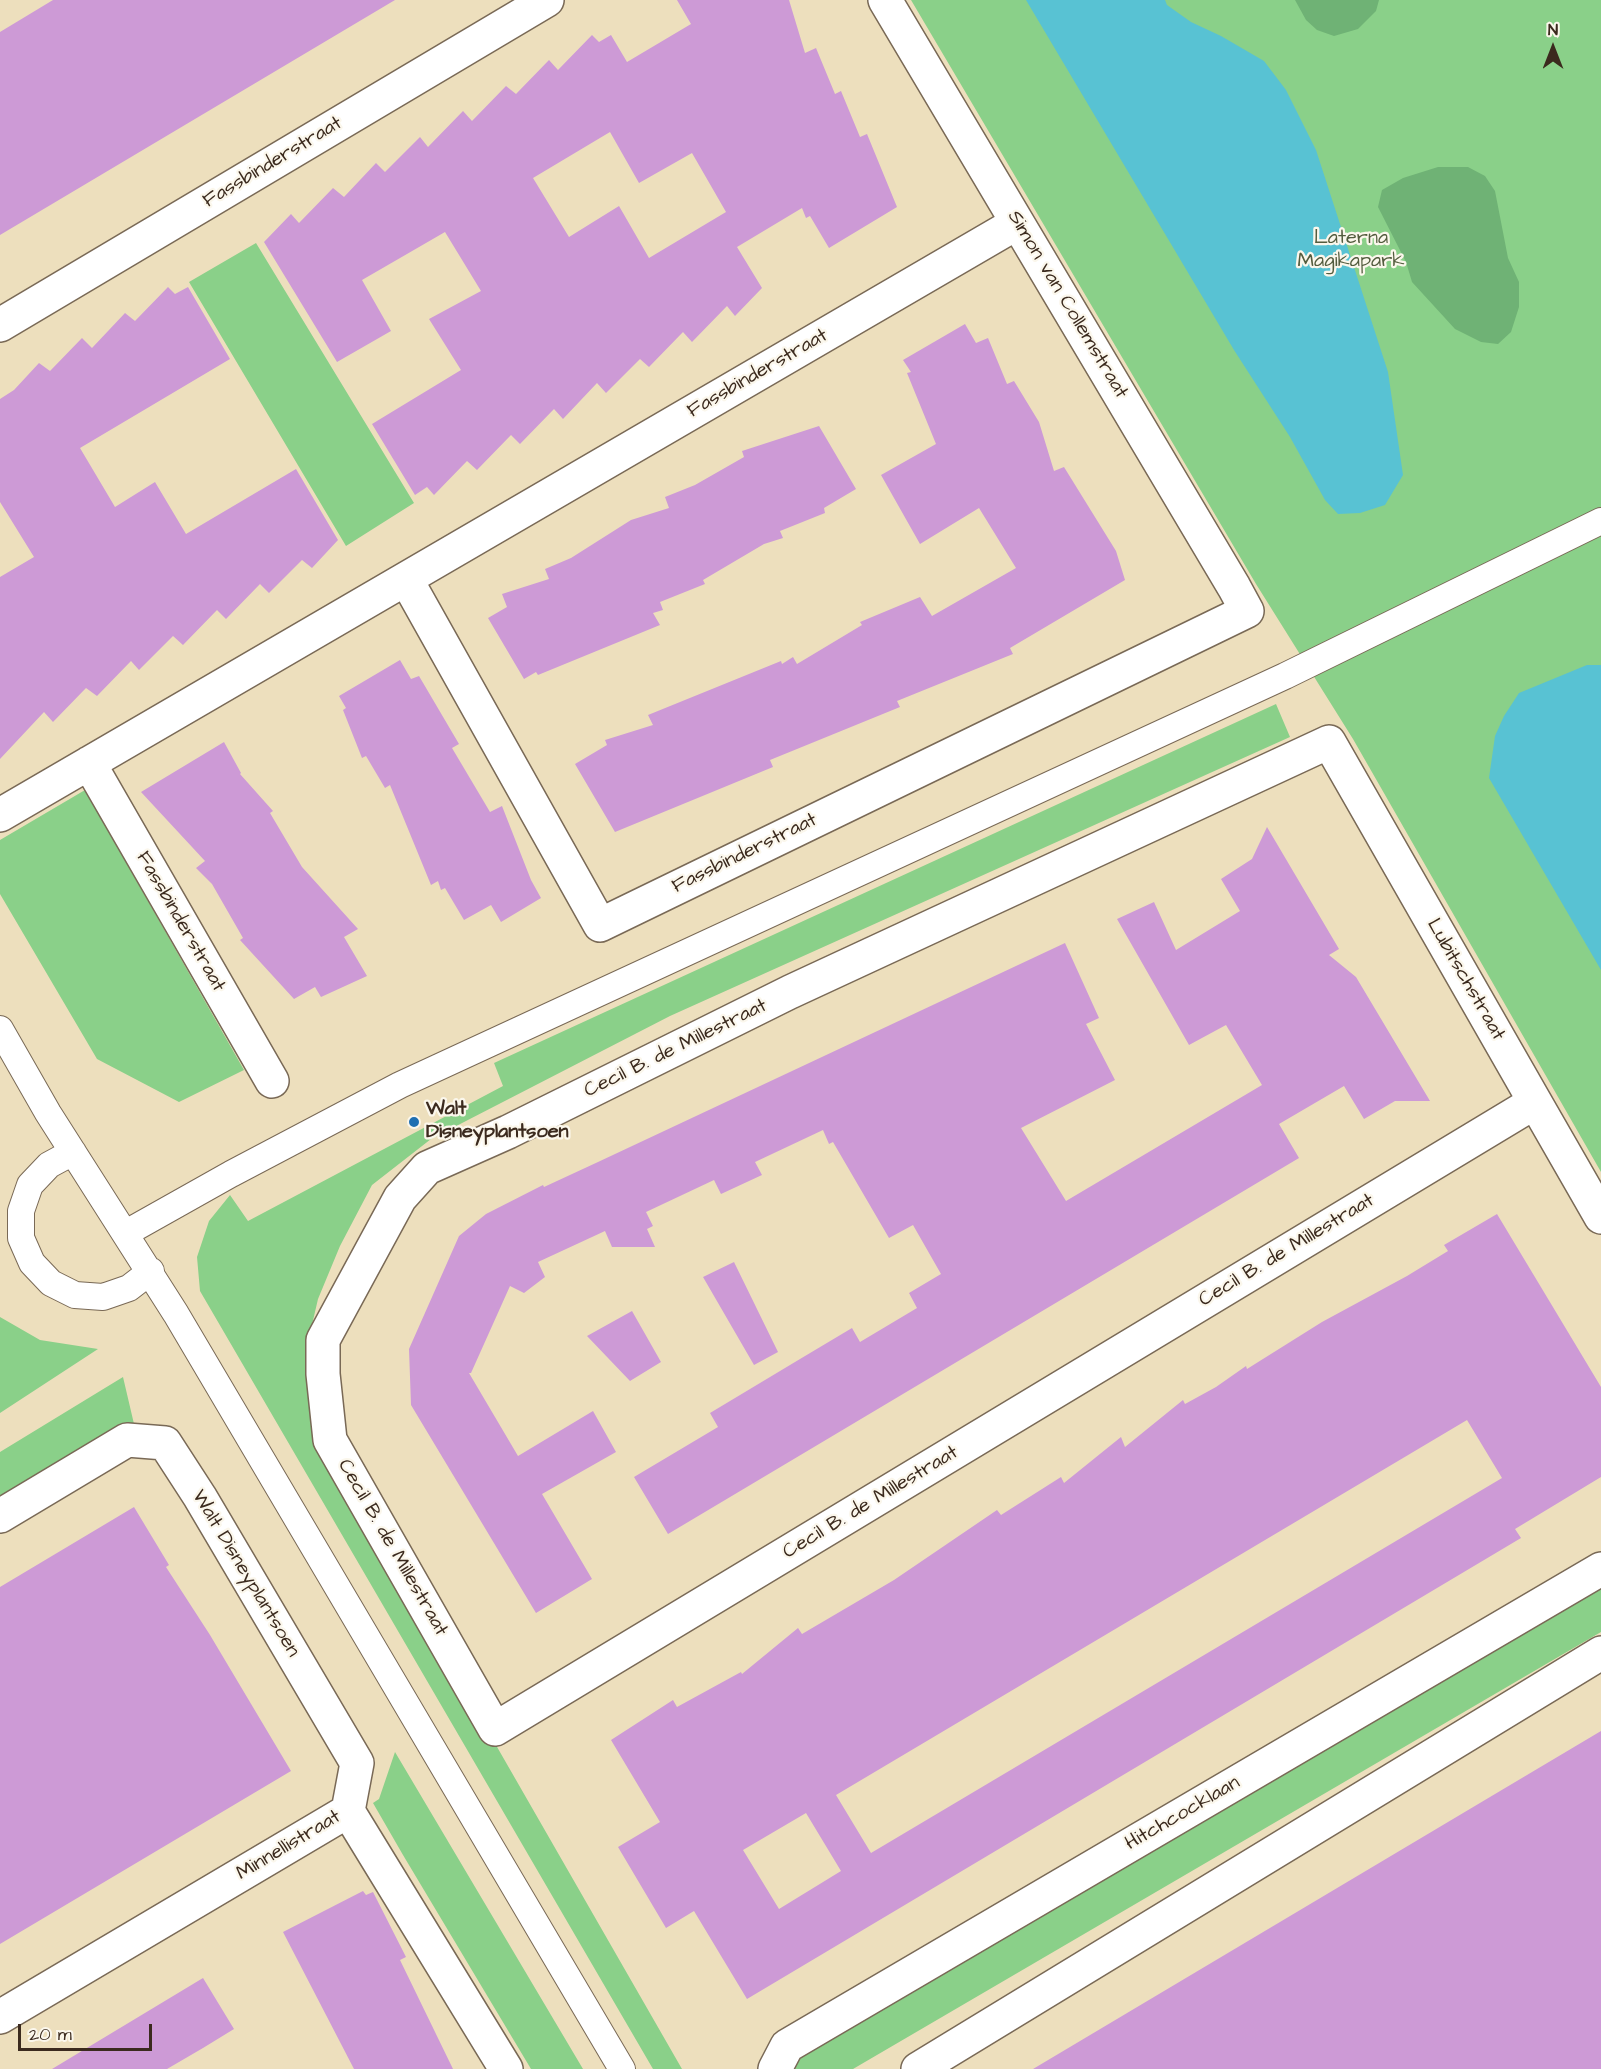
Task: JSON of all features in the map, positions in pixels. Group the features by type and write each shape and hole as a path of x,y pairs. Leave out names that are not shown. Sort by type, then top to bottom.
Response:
{"street":[{"name":"Fassbinderstraat","path":"0,325 547,0"},
{"name":"Simon van Collemstraat","path":"885,0 1247,611"},
{"name":"Fassbinderstraat","path":"0,815 1017,223"},
{"name":"Fassbinderstraat","path":"406,579 600,925 1247,611"},
{"name":"Lubitschstraat","path":"1329,742 1601,1217"},
{"name":"Cecil B. de Millestraat","path":"1329,742 790,992 518,1127 427,1168 400,1198 323,1340 323,1374 330,1440 495,1729 1535,1102"},
{"name":"Fassbinderstraat","path":"89,763 272,1081"},
{"name":"Walt Disneyplantsoen","path":"0,1516 127,1440 165,1443 200,1497 357,1763 348,1811"},
{"name":"Hitchcocklaan","path":"775,2069 787,2046 1601,1569"},
{"path":"918,2069 1601,1653"},
{"name":"Minnellistraat","path":"0,2017 348,1811 506,2069"}],"lane":[{"path":"126,1233 231,1174 400,1085 1286,676 1601,521"},
{"path":"0,1029 48,1113 150,1271 622,2069"},
{"path":"73,1152 49,1165 30,1185 21,1211 21,1238 32,1263 51,1283 75,1295 103,1297 129,1288 150,1271"}],"green space":[{"name":"Laterna Magikapark","path":"911,0 1601,0 1601,1172 1353,739 1256,584"},
{"path":"1295,0 1379,0 1376,11 1358,29 1334,36 1317,30 1306,20"},
{"path":"1438,167 1468,167 1485,176 1495,191 1508,258 1519,282 1519,307 1511,332 1498,344 1481,342 1455,329 1412,282 1406,262 1378,207 1382,190 1403,178"},
{"path":"256,243 414,503 346,546 189,282"},
{"path":"1276,704 1290,737 670,1016 431,1139 372,1185 340,1246 318,1299 308,1342 311,1423 682,2069 653,2069 200,1291 197,1257 209,1221 230,1195 248,1221 503,1086 494,1063"},
{"path":"85,790 244,1070 179,1102 97,1059 0,894 0,840"},
{"path":"0,1317 40,1340 98,1349 0,1413"},
{"path":"123,1377 134,1424 0,1499 0,1452"},
{"path":"1601,1588 1601,1632 853,2069 795,2069 798,2058"},
{"path":"395,1752 583,2069 531,2069 403,1855 373,1803 379,1799"}],"water":[{"path":"1026,0 1165,0 1167,5 1191,22 1264,61 1286,90 1316,150 1388,372 1403,475 1385,505 1360,513 1338,514 1325,500 1290,437 1234,350"},
{"path":"1587,665 1601,665 1601,970 1489,778 1495,736 1504,716 1519,693"}],"building":[{"path":"53,0 395,0 0,235 0,32"},
{"path":"677,0 789,0 805,53 816,48 835,94 841,91 860,137 867,134 897,207 829,248 810,216 806,218 802,208 737,247 762,288 735,316 727,306 692,342 683,332 649,367 640,359 606,393 597,383 563,419 554,409 520,444 511,435 477,470 467,461 434,495 427,487 415,495 372,424 461,370 429,319 481,291 445,232 362,280 391,331 337,362 264,242 291,214 299,223 333,188 344,197 376,163 385,172 420,137 428,147 463,111 472,121 506,86 516,94 549,60 558,70 592,35 599,42 611,35 627,62 691,24","holes":["610,132 639,183 692,153 726,212 649,258 619,206 569,237 533,178"]},
{"path":"168,287 175,294 188,287 230,359 80,448 115,507 155,482 186,534 296,469 338,540 312,568 302,560 269,593 260,584 226,619 217,610 183,645 173,636 139,670 131,661 97,696 86,688 53,722 44,712 0,759 0,577 34,557 0,502 0,399 14,390 39,363 50,371 82,338 92,348 125,313 135,321"},
{"path":"965,324 976,343 988,338 1007,384 1014,381 1039,422 1054,471 1064,467 1116,551 1125,580 1010,648 1013,654 897,701 900,707 770,760 773,767 615,832 575,764 607,745 605,740 653,725 648,715 781,661 782,664 793,657 797,664 862,625 860,622 920,597 932,616 1016,568 979,508 920,544 881,475 936,444 907,373 911,372 903,360"},
{"path":"819,426 856,489 824,508 825,513 780,531 783,538 764,544 703,580 705,584 660,602 663,610 653,613 660,625 538,675 536,672 524,679 488,618 507,607 502,594 549,579 545,569 571,558 631,520 669,508 665,497 695,485 744,457 742,451"},
{"path":"400,660 411,679 419,676 459,744 452,748 490,812 502,806 531,880 541,898 501,922 491,905 464,920 445,888 441,890 438,881 431,885 390,785 385,788 366,756 362,758 343,710 346,708 339,696"},
{"path":"224,742 240,774 273,811 270,813 302,867 358,929 344,937 367,976 321,997 315,987 294,999 240,940 243,938 212,884 196,868 205,861 141,792"},
{"path":"1267,827 1339,949 1329,955 1356,977 1430,1101 1395,1101 1364,1119 1344,1086 1279,1124 1299,1158 668,1534 634,1477 718,1427 710,1413 795,1362 852,1328 860,1342 917,1308 909,1293 941,1274 913,1225 889,1238 833,1142 829,1144 823,1130 755,1162 762,1175 721,1194 714,1180 646,1212 653,1226 647,1229 655,1247 612,1247 605,1231 538,1262 545,1277 524,1293 510,1286 471,1373 469,1373 518,1456 593,1411 616,1452 542,1494 592,1579 536,1613 411,1405 409,1349 459,1236 486,1214 543,1185 544,1187 598,1162 1065,943 1099,1018 1086,1024 1115,1080 1021,1128 1066,1201 1262,1085 1226,1025 1189,1045 1117,919 1154,902 1176,950 1240,911 1221,879 1252,859"},
{"path":"1497,1214 1601,1387 1601,1477 1515,1529 1521,1538 747,1999 694,1911 666,1928 618,1847 660,1822 611,1740 673,1700 677,1707 741,1672 742,1674 798,1628 802,1634 894,1580 997,1510 1001,1515 1061,1477 1064,1483 1121,1437 1125,1447 1183,1400 1185,1404 1216,1387 1246,1366 1247,1369 1322,1322 1407,1276 1448,1251 1444,1245","holes":["1467,1420 1502,1478 871,1853 836,1795","806,1813 841,1871 779,1909 743,1850"]},
{"path":"734,1262 778,1352 754,1365 703,1277"},
{"path":"632,1311 661,1362 630,1381 587,1336"},
{"path":"134,1507 169,1565 166,1567 210,1635 291,1771 0,1944 0,1587"},
{"path":"1601,1731 1601,2069 1033,2069 1490,1797"},
{"path":"363,1891 366,1895 373,1892 406,1957 400,1960 453,2069 354,2069 283,1932"},
{"path":"203,1978 234,2029 203,2048 167,2069 52,2069"}],"place":[{"name":"Walt Disneyplantsoen","path":"414,1122"}]}
